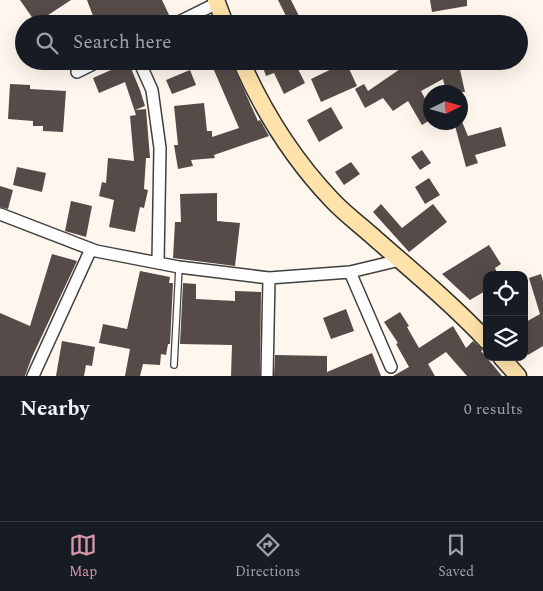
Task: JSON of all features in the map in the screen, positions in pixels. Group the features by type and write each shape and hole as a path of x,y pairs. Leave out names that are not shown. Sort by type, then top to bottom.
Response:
{"street":[{"path":"192,15 216,2 221,15"},
{"path":"77,72 81,70"},
{"path":"143,70 152,90 160,148 158,262"},
{"path":"245,70 253,90 272,124 294,157 333,201 483,337"},
{"path":"0,214 91,249 179,267 269,278 350,272 400,260"},
{"path":"33,376 91,249"},
{"path":"350,272 391,366"},
{"path":"267,376 269,278"},
{"path":"505,361 518,376"}],"lane":[{"path":"174,365 179,267"}],"building":[{"path":"20,0 71,0 48,15 30,15"},
{"path":"87,0 162,0 169,15 93,15"},
{"path":"278,0 291,0 298,15 286,15"},
{"path":"430,0 467,0 467,6 432,12"},
{"path":"111,70 132,70 145,106 135,110 146,109 150,158 146,158 144,189 148,190 144,208 140,207 135,232 109,227 114,200 99,196 102,182 106,183 108,158 134,161 130,116 136,115 125,82 99,93 93,78"},
{"path":"190,70 196,85 172,94 166,80"},
{"path":"214,70 235,70 258,121 260,120 269,136 214,155 215,158 191,160 193,166 178,169 174,145 178,145 174,106 204,103 207,131 212,131 212,137 239,128"},
{"path":"264,70 298,70 305,83 284,94 274,73 266,76"},
{"path":"330,70 350,70 357,86 321,102 311,79"},
{"path":"399,70 460,70 463,85 444,85 443,79 432,85 423,85 423,90 421,91 423,95 422,125 408,101 393,111 383,98 365,108 355,89 364,84 368,91"},
{"path":"10,84 30,85 30,89 66,91 63,132 43,131 43,126 33,126 33,121 8,119"},
{"path":"331,107 343,128 319,142 307,120"},
{"path":"501,127 506,146 475,155 478,163 466,167 456,130 465,130 468,136"},
{"path":"422,150 431,163 420,170 411,157"},
{"path":"351,162 360,174 344,185 335,172"},
{"path":"17,167 46,173 42,192 13,185"},
{"path":"429,178 440,195 425,204 415,187"},
{"path":"0,186 13,190 8,209 0,207"},
{"path":"217,193 217,221 240,223 235,266 173,258 175,222 181,222 180,194"},
{"path":"71,201 92,206 86,237 65,231"},
{"path":"381,204 402,228 433,204 447,222 409,252 373,212"},
{"path":"489,245 501,264 495,268 496,271 483,271 483,292 470,300 442,274"},
{"path":"52,254 77,261 25,376 0,376 0,313 30,326"},
{"path":"140,271 170,277 169,283 173,283 170,344 168,344 166,355 161,354 160,365 143,364 140,376 125,376 130,349 99,343 103,324 127,329"},
{"path":"541,274 543,281 543,346 528,355 528,321 540,314 529,278"},
{"path":"183,283 196,284 196,299 235,301 235,291 261,292 260,376 231,376 232,345 180,344"},
{"path":"346,309 354,331 331,339 323,318"},
{"path":"400,312 419,348 453,326 466,348 473,341 483,350 481,351 483,361 489,361 502,376 467,376 446,352 428,364 435,376 393,376 409,367 396,344 398,343 384,322"},
{"path":"62,341 95,347 92,366 86,365 84,376 56,376"},
{"path":"372,353 381,376 274,376 275,355 327,356 327,372"}]}
